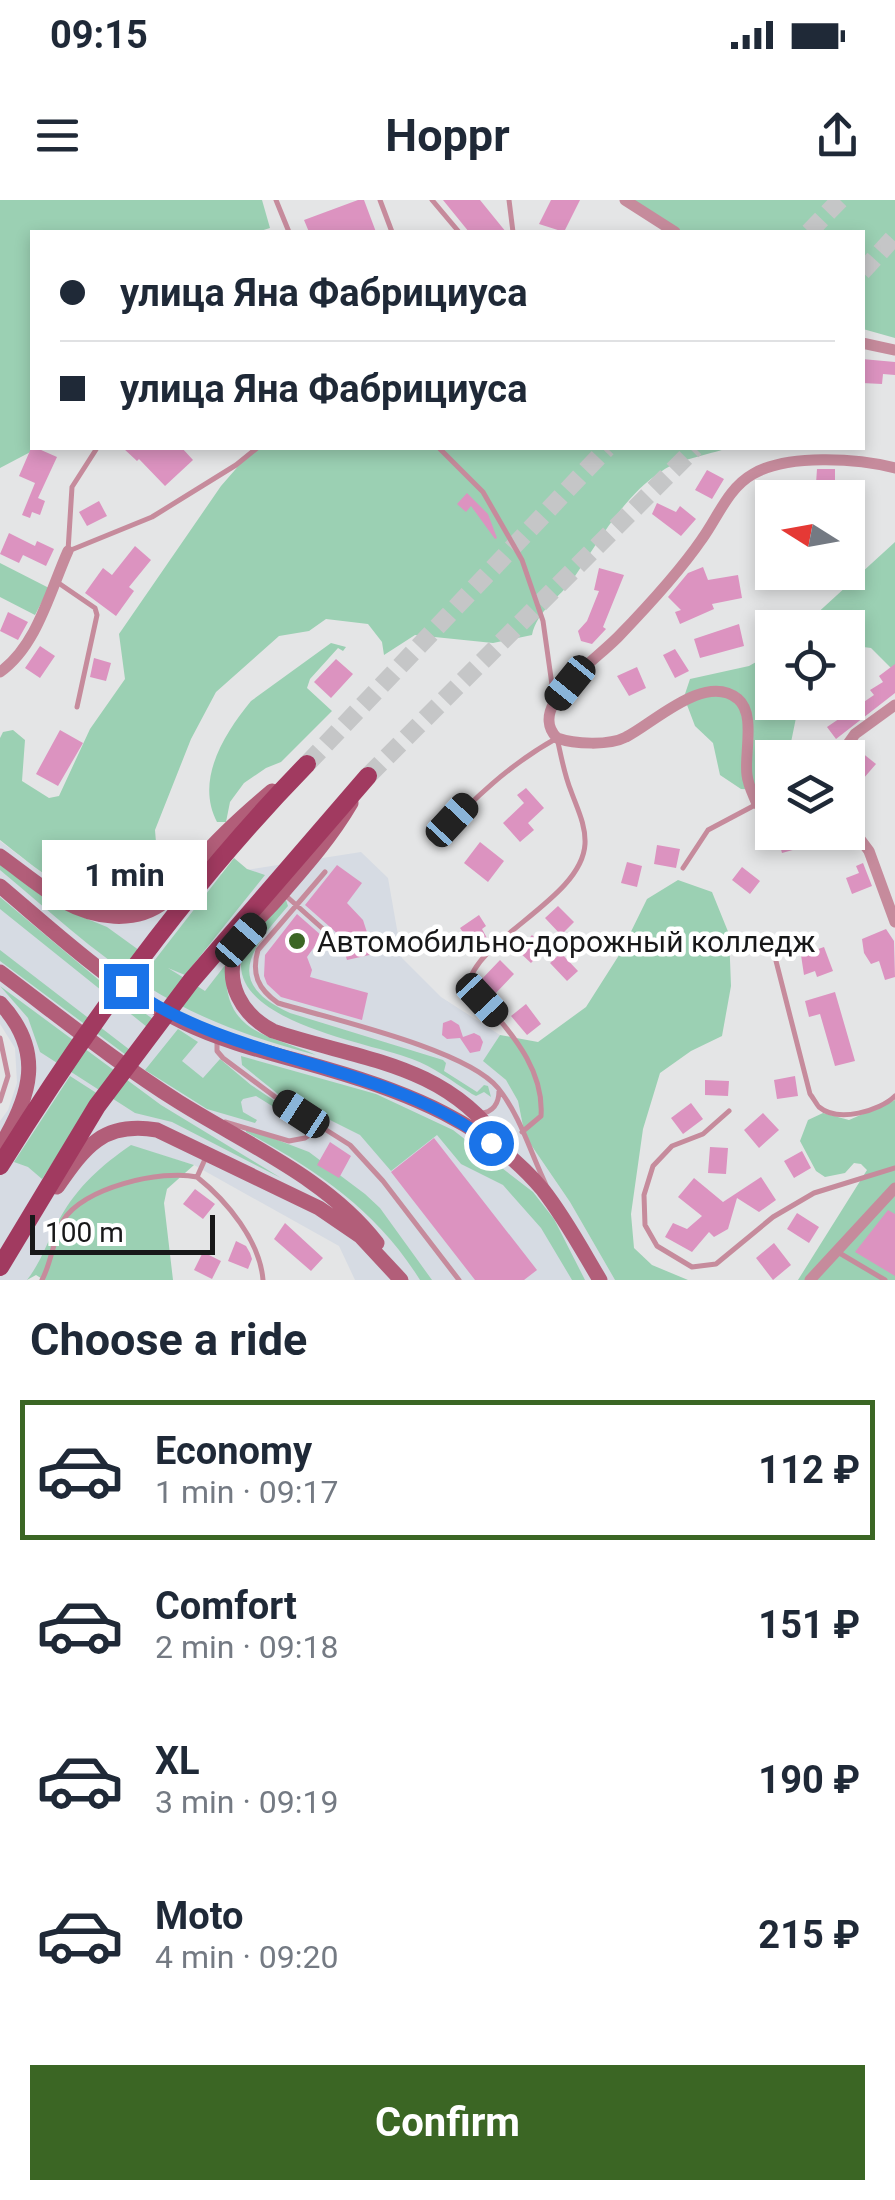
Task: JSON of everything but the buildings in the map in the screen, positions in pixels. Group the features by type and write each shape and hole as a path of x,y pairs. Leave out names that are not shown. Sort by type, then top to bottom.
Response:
{"main road":[{"path":"0,856 64,902 88,912 109,916 146,912 174,893 201,858 246,812 307,764"},
{"path":"0,1166 57,1077 145,956 250,822 307,764"},
{"path":"368,776 330,838 241,940 235,952 234,985 246,1012 272,1031 432,1080 477,1113 558,1210 600,1280"},
{"path":"0,1270 97,1106 191,981 368,776"},
{"path":"0,886 151,1004 218,1037 408,1096 470,1128 512,1159"},
{"path":"0,972 139,1076 281,1163 343,1207 364,1226 401,1280"},
{"path":"0,1003 17,1024 29,1063 24,1104 0,1147"},
{"path":"0,1270 71,1166 99,1137 142,1128 157,1130 319,1208 360,1236 401,1280"}],"street":[{"path":"625,200 672,230"},
{"path":"865,344 895,350"},
{"path":"755,797 747,780 744,707 727,694 703,692 620,740 579,742 557,738 548,724 554,702 646,606 702,540 738,483 763,468 791,462 863,462 895,468"},
{"path":"0,672 31,637 68,552"},
{"path":"851,740 895,704"},
{"path":"865,847 895,922"},
{"path":"810,1280 895,1188"}],"lane":[{"path":"276,200 288,230"},
{"path":"380,200 391,230"},
{"path":"432,200 457,230"},
{"path":"510,200 513,230"},
{"path":"68,552 72,486 95,450"},
{"path":"68,552 152,517 254,450"},
{"path":"441,450 483,492 522,560 544,621 554,702"},
{"path":"55,580 95,608 97,615 77,707"},
{"path":"436,839 493,782 557,738 569,788 585,830 581,861 566,883 522,922 468,980 470,992 518,1041 533,1070 542,1106 540,1116 522,1132"},
{"path":"683,868 708,830 755,806"},
{"path":"325,872 258,950 255,976 278,1004 444,1054 479,1071 498,1088 558,1210"},
{"path":"282,893 332,937"},
{"path":"776,962 810,1094 818,1106 830,1112 852,1114 885,1106 895,1096"},
{"path":"218,1037 216,1050 222,1058 362,1158 459,1280"},
{"path":"0,1038 8,1076 0,1101"},
{"path":"477,1113 492,1110 498,1102 498,1088"},
{"path":"729,1111 703,1134 672,1146 653,1166 644,1195 645,1225 657,1246 692,1267 716,1264 773,1218 814,1193 895,1168"},
{"path":"201,1115 288,1140 305,1138 321,1127"},
{"path":"196,1177 207,1155"},
{"path":"42,1280 62,1222 80,1202 133,1182 172,1173 196,1177 236,1219 256,1248 263,1280"},
{"path":"836,1250 885,1280"}],"shaded area":[{"path":"0,841 58,885 126,901 138,887 361,852 388,878 402,958 441,997 500,1035 484,1061 506,1080 518,1101 525,1136 570,1202 615,1280 355,1280 339,1246 194,1165 132,1146 27,1280 0,1280 0,1121 17,1083 15,1048 0,1024"}],"green space":[{"path":"0,200 262,200 270,228 264,230 30,230 30,450 34,450 0,468"},
{"path":"624,200 895,200 895,338 865,330 865,230 671,230"},
{"path":"252,450 721,450 669,467 635,493 573,579 543,612 532,635 493,643 415,635 384,655 382,642 368,624 326,619 309,631 279,636 216,692 191,739 155,830 158,867 126,901 90,897 58,883 0,840 0,738 3,732 13,730 25,740 22,781 49,798 59,796 90,729 125,679 119,634 221,486"},
{"path":"895,542 895,672 871,648 865,647 865,610 821,610 843,590 865,590 865,569"},
{"path":"0,563 49,588 35,615 0,597"},
{"path":"331,643 346,647 343,651 338,648 310,679 307,688 332,711 281,762 244,783 230,802 226,822 217,822 209,790 211,774 231,728 251,701"},
{"path":"755,663 755,720 796,720 791,740 755,740 755,790 741,789 720,775 713,743 695,726 684,697 690,679"},
{"path":"234,858 247,869 265,875 185,975 168,968 205,991 226,964 227,987 240,1018 266,1036 316,1055 228,1027 165,997 107,959 0,870 0,864 63,909 107,927 154,961"},
{"path":"678,880 712,892 729,934 731,986 722,1036 691,1051 660,1073 643,1129 631,1214 634,1248 652,1265 688,1280 615,1280 570,1202 525,1136 518,1101 506,1080 483,1061 500,1035 538,1042 586,1007 621,952 647,899"},
{"path":"0,897 106,986 153,1019 147,1027 0,909"},
{"path":"286,900 288,906 264,936 250,963 256,989 290,1013 443,1060 444,1071 477,1092 488,1086 491,1097 484,1092 476,1096 412,1059 301,1024 273,1010 252,992 242,971 245,946"},
{"path":"0,950 130,1050 126,1055 0,961"},
{"path":"0,986 161,1105 281,1178 172,1122 135,1113 40,1052 28,1018"},
{"path":"178,1029 198,1042 182,1061 203,1078 220,1059 303,1120 298,1122 256,1096 241,1102 243,1112 257,1120 255,1123 207,1109 145,1070"},
{"path":"241,1056 376,1094 453,1130 533,1192 554,1219 585,1280 572,1280 541,1228 503,1185 461,1164 437,1135 391,1171 360,1135 278,1094 242,1065"},
{"path":"70,1076 98,1094 42,1179 14,1162"},
{"path":"895,1100 895,1280 798,1280 867,1170 854,1163 845,1173 825,1177 816,1171 800,1141 808,1120 823,1113 849,1120"},
{"path":"246,1128 309,1152 365,1194 380,1208 432,1280 420,1280 385,1233 344,1194 246,1132"},
{"path":"131,1145 194,1165 167,1189 164,1203 173,1280 44,1280 36,1275 27,1280 75,1196 101,1168"}],"tunnel":[{"path":"811,230 840,200"},
{"path":"865,269 895,236"},
{"path":"307,764 605,450"},
{"path":"368,776 693,450"}],"place":[{"name":"Автомобильно-дорожный колледж","path":"297,941"}],"route":[{"path":"126,986 182,1022 218,1037 408,1096 440,1110 491,1143"}]}
